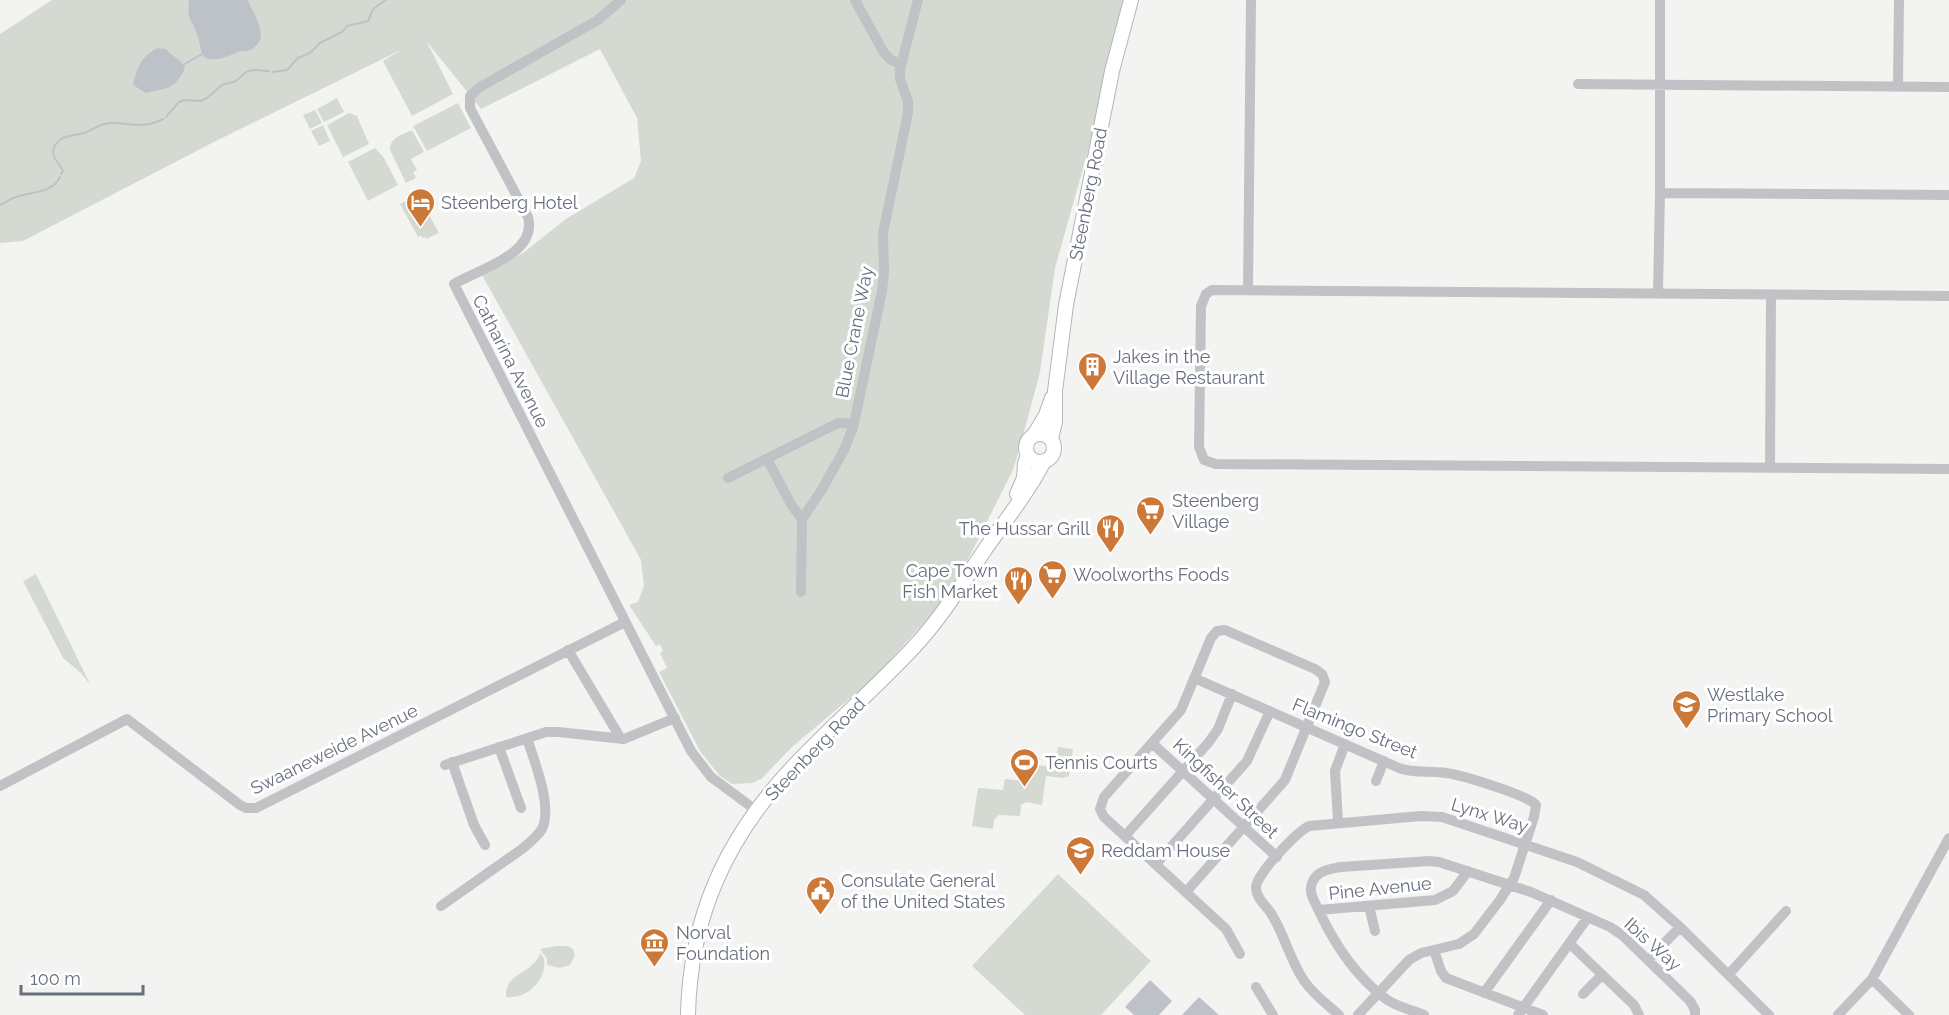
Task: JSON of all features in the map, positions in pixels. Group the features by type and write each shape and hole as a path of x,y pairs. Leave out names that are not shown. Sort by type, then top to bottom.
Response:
{"main road":[{"name":"Steenberg Road","path":"1051,439 1055,422 1055,391 1066,305 1112,71 1131,0"},
{"name":"Steenberg Road","path":"1034,435 1055,391"},
{"path":"1041,434 1051,439 1053,452 1044,461 1035,461 1028,456 1026,444 1034,435 1041,434"},
{"name":"Steenberg Road","path":"988,545 1021,485 1028,456"},
{"name":"Steenberg Road","path":"688,1015 691,967 702,916 725,862 757,811 790,770 914,646 956,594 1037,475 1044,461"}],"street":[{"name":"Catharina Avenue","path":"621,0 598,20 475,90 470,96 470,108 528,218 530,229 527,239 518,250 454,284 691,751 704,769 721,785 757,811"},
{"path":"855,0 884,53 891,60 900,64"},
{"name":"Blue Crane Way","path":"802,519 843,452 854,424 882,291 883,233 908,113 908,101 900,79 900,64 918,0"},
{"path":"1248,290 1251,0"},
{"path":"1658,293 1660,0"},
{"path":"1898,86 1899,0"},
{"path":"1578,84 1949,87"},
{"path":"1660,193 1949,195"},
{"path":"1949,296 1212,290 1202,300 1199,440 1201,456 1216,464 1949,469"},
{"path":"1770,468 1771,295"},
{"path":"728,478 838,423 854,424"},
{"path":"767,459 792,506 802,519 801,592"},
{"name":"Swaaneweide Avenue","path":"0,786 127,719 240,805 246,808 256,808 625,621"},
{"path":"1186,892 1285,780 1325,682 1322,674 1315,669 1225,630 1217,631 1211,638 1181,710 1104,797 1100,809 1104,817 1226,929 1240,954"},
{"path":"568,650 621,739"},
{"name":"Flamingo Street","path":"1194,678 1406,770 1448,773 1530,799 1536,805 1514,878 1474,934 1459,944 1421,953 1409,960 1358,1015"},
{"path":"1125,836 1214,735 1232,694"},
{"path":"1156,864 1251,756 1270,711"},
{"path":"485,845 474,825 449,764 553,731 621,739 631,738 675,718"},
{"path":"441,906 522,849 543,827 546,807 526,738"},
{"name":"Kingfisher Street","path":"1153,744 1277,857"},
{"path":"1338,822 1335,771 1345,744"},
{"path":"499,747 521,807"},
{"path":"1376,781 1384,761"},
{"name":"Lynx Way","path":"1339,1015 1305,982 1274,918 1257,894 1258,878 1304,828 1316,824 1421,816 1442,817 1526,843 1577,862 1644,895 1729,974 1769,1015"},
{"path":"1838,1015 1869,984 1949,838"},
{"name":"Ibis Way","path":"1319,910 1311,894 1311,887 1317,875 1329,869 1429,861 1468,871 1551,900 1615,930 1693,1005 1695,1015"},
{"name":"Pine Avenue","path":"1319,910 1427,902 1443,898 1453,891 1468,871"},
{"path":"1484,993 1551,900"},
{"path":"1369,906 1375,931"},
{"path":"1319,910 1338,949 1378,993 1393,1003 1424,1015"},
{"path":"1729,974 1786,911"},
{"path":"1521,1011 1588,917"},
{"path":"1648,960 1680,927"},
{"path":"1570,944 1634,1005 1639,1015"},
{"path":"1434,950 1441,971 1446,978 1521,1011 1543,1015"},
{"path":"1583,993 1602,975"},
{"path":"1869,984 1909,1015"},
{"path":"1256,987 1273,1015"}],"shaded area":[{"path":"52,0 1126,0 1117,48 1055,268 1040,372 1020,447 1013,470 951,593 872,680 793,746 761,779 752,783 732,784 719,775 700,751 659,672 667,668 660,653 663,651 660,644 656,646 629,605 638,602 644,586 641,560 482,275 523,253 566,219 634,178 641,161 637,118 600,49 481,109 427,42 453,94 412,116 383,61 401,50 212,143 23,241 0,243 0,34"},
{"path":"189,0 248,0 260,26 261,33 257,45 250,50 221,59 205,58 189,16"},
{"path":"158,48 166,49 185,68 170,87 146,93 133,85 138,68 144,59"},
{"path":"337,98 344,112 324,122 317,109"},
{"path":"458,103 471,128 427,151 413,126"},
{"path":"315,110 322,123 310,129 303,115"},
{"path":"349,113 357,116 369,144 343,157 327,125"},
{"path":"323,125 330,141 319,146 311,131"},
{"path":"412,130 424,152 411,159 417,170 413,172 416,178 406,183 390,150 394,139"},
{"path":"375,148 384,158 398,185 368,201 348,162"},
{"path":"408,200 419,224 423,221 416,207 423,204 439,233 426,239 421,235 418,237 400,204"},
{"path":"36,574 91,686 81,673 63,658 23,581"},
{"name":"Tennis Courts","path":"1058,747 1073,749 1069,776 1063,778 1046,776 1042,805 1026,802 1021,805 1020,816 999,815 994,820 993,829 972,826 978,788 1003,790 1005,779 1026,781 1030,764 1051,767 1055,765"},
{"path":"1058,874 1151,961 1101,1015 1025,1015 972,966"},
{"path":"568,946 573,949 575,956 570,965 560,968 547,965 547,959 540,949"},
{"path":"540,953 544,958 544,966 539,980 528,992 506,997 510,982 531,966"},
{"path":"1150,980 1172,1001 1159,1015 1134,1015 1125,1007"},
{"path":"1199,997 1219,1015 1182,1015"}],"waterway":[{"path":"273,72 287,70 298,58 310,53 320,43 342,32 347,26 368,21 373,9 386,0"},
{"path":"183,65 202,54"},
{"path":"166,117 179,102 201,101 222,85 236,81 246,72 269,71"},
{"path":"61,174 63,171 53,154 56,144 61,139 106,124 142,125 163,119"},
{"path":"0,205 19,196 45,190 56,183 60,177"}],"place":[{"name":"Steenberg Hotel","path":"420,228"},
{"name":"Jakes in the Village Restaurant","path":"1092,392"},
{"name":"Steenberg Village","path":"1151,536"},
{"name":"The Hussar Grill","path":"1111,554"},
{"name":"Woolworths Foods","path":"1052,600"},
{"name":"Cape Town Fish Market","path":"1019,606"},
{"name":"Westlake Primary School","path":"1686,730"},
{"name":"Tennis Courts","path":"1024,788"},
{"name":"Reddam House","path":"1080,876"},
{"name":"Consulate General of the United States","path":"820,916"},
{"name":"Norval Foundation","path":"655,968"}]}
